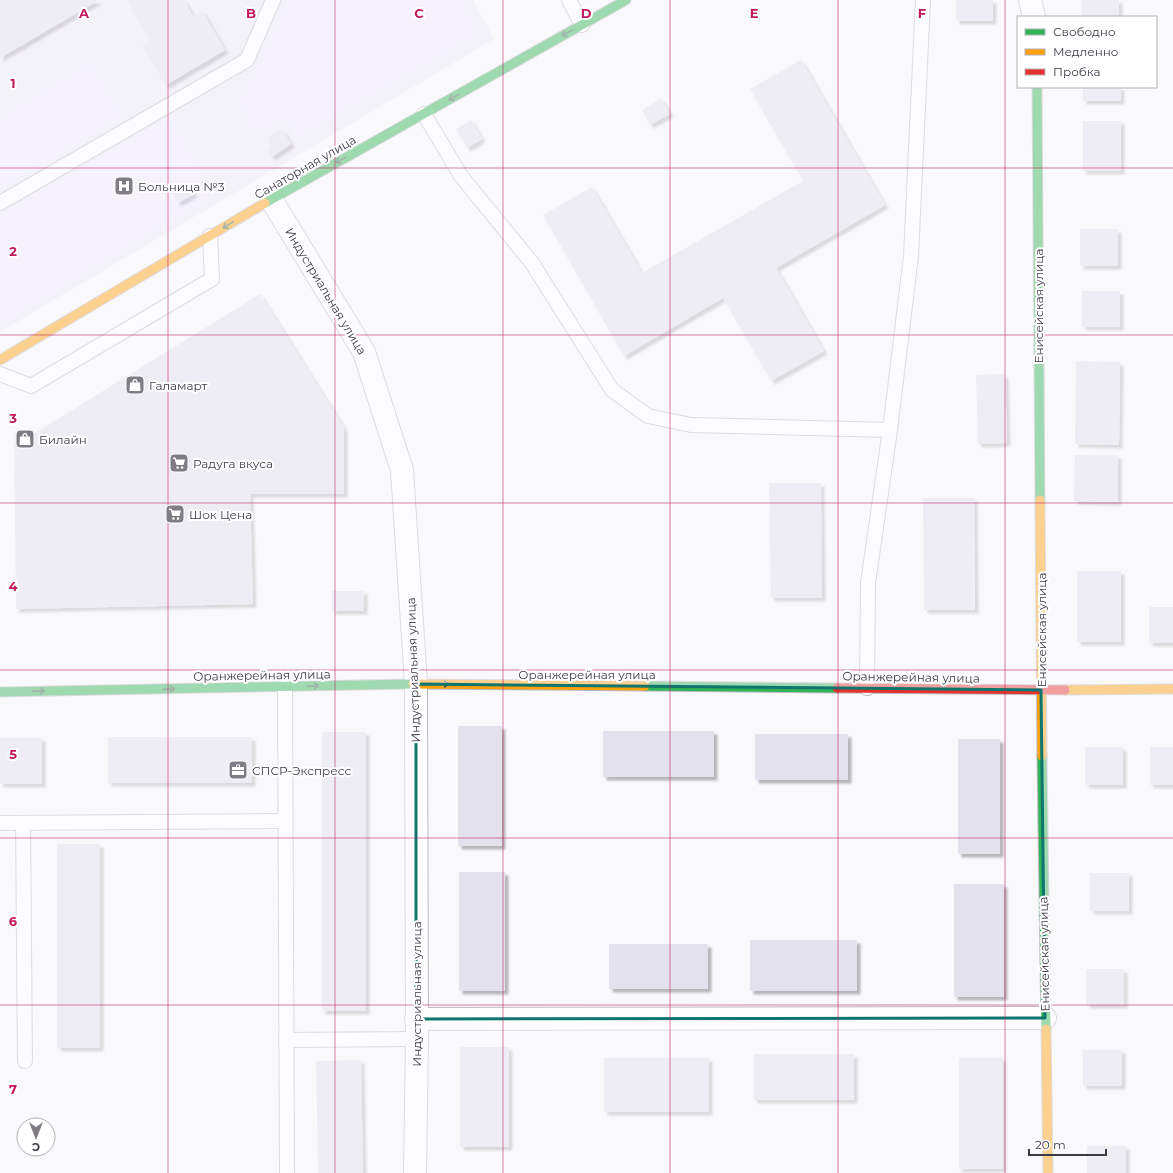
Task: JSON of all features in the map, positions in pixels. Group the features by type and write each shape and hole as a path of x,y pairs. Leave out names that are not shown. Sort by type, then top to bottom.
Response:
{"main road":[{"name":"Санаторная улица","path":"0,360 271,199 626,0"},
{"name":"Енисейская улица","path":"1037,88 1041,690 1048,1173"},
{"name":"Оранжерейная улица","path":"0,692 416,684 1041,690 1173,689"}],"street":[{"path":"1030,0 1034,16"},
{"name":"Индустриальная улица","path":"271,199 364,352 402,470 416,684 417,1029 415,1173"},
{"path":"417,1029 1045,1018"}],"lane":[{"path":"0,203 247,60 273,0"},
{"path":"569,0 582,25"},
{"path":"866,688 868,583 890,430 911,256 923,0"},
{"path":"424,114 461,176 532,263 612,390 648,416 691,426 890,430"},
{"path":"0,374 31,386 212,279 210,236"},
{"path":"285,687 287,1173"},
{"path":"0,823 285,821"},
{"path":"23,823 25,1061"},
{"path":"286,1040 417,1029"}],"highlighted area":[{"path":"416,684 1041,690 1045,1018 416,1019"}],"shaded area":[{"name":"Больница №3","path":"0,0 473,0 494,39 0,332"},
{"path":"288,0 460,0 479,34 298,138 286,117 255,137 239,101"},
{"path":"90,62 123,117 0,189 0,117"},
{"path":"169,117 216,193 0,327 0,215"}],"building":[{"path":"0,0 99,0 0,58"},
{"path":"127,0 184,0 193,16 202,11 225,50 166,85 142,44 150,40"},
{"path":"956,0 993,0 993,21 956,21"},
{"path":"1082,0 1119,0 1119,16 1081,16"},
{"path":"801,60 885,205 776,268 824,351 771,381 723,298 624,356 543,215 592,187 642,273 803,181 750,89"},
{"path":"1083,88 1121,88 1121,101 1083,101"},
{"path":"661,98 670,114 650,125 642,110"},
{"path":"471,120 482,139 467,148 456,129"},
{"path":"1083,121 1121,121 1121,171 1083,171"},
{"path":"282,129 291,144 272,157 267,151 272,146 267,139"},
{"path":"189,185 194,194 178,203 173,194"},
{"path":"1080,229 1118,229 1118,266 1080,266"},
{"path":"1082,291 1120,291 1120,327 1082,327"},
{"name":"Радуга вкуса","path":"260,294 344,428 344,494 250,494 253,604 16,609 14,433 35,433"},
{"path":"1076,361 1120,362 1119,445 1075,444"},
{"path":"1005,374 1007,443 978,444 976,375"},
{"path":"1075,455 1118,455 1118,502 1074,501"},
{"path":"769,483 821,483 822,598 771,598"},
{"path":"923,498 974,498 975,610 924,610"},
{"path":"1077,571 1121,571 1121,642 1077,642"},
{"path":"332,591 364,591 364,611 332,611"},
{"path":"1149,607 1173,607 1173,643 1149,643"},
{"path":"458,726 502,726 502,846 458,846"},
{"path":"603,731 714,731 714,777 603,777"},
{"path":"322,732 366,732 366,1011 322,1011"},
{"path":"755,734 848,734 848,780 755,780"},
{"path":"108,737 252,737 252,783 108,783"},
{"path":"0,738 42,738 42,784 0,784"},
{"path":"958,739 1000,739 1000,854 958,854"},
{"path":"1085,747 1123,747 1123,785 1085,785"},
{"path":"1150,747 1173,747 1173,785 1150,785"},
{"path":"57,844 100,844 100,1048 57,1048"},
{"path":"459,872 505,872 505,991 459,991"},
{"path":"1090,873 1129,873 1129,911 1090,911"},
{"path":"954,884 1004,884 1004,997 954,997"},
{"path":"750,940 857,940 857,991 750,991"},
{"path":"609,944 708,944 708,989 609,989"},
{"path":"1086,969 1124,969 1124,1005 1086,1005"},
{"path":"460,1047 509,1047 509,1147 460,1147"},
{"path":"1083,1050 1122,1050 1122,1086 1083,1086"},
{"path":"754,1054 854,1054 854,1100 754,1100"},
{"path":"604,1058 709,1058 709,1112 604,1112"},
{"path":"959,1058 1003,1058 1003,1169 959,1169"},
{"path":"361,1060 363,1173 318,1173 316,1061"},
{"path":"1087,1146 1126,1146 1126,1173 1087,1173"}],"traffic: fast":[{"path":"265,203 626,0"},
{"path":"1037,88 1040,500"},
{"path":"0,692 413,684"},
{"path":"645,686 837,688"},
{"path":"1042,756 1046,1029"}],"traffic: slow":[{"path":"0,360 265,203"},
{"path":"1040,500 1042,756"},
{"path":"413,684 645,686"},
{"path":"1065,690 1173,689"},
{"path":"1046,1029 1048,1173"}],"traffic: jam":[{"path":"837,688 1065,690"}],"place":[{"name":"Больница №3","path":"124,186"},
{"name":"Галамарт","path":"135,385"},
{"name":"Билайн","path":"25,439"},
{"name":"Радуга вкуса","path":"179,463"},
{"name":"Шок Цена","path":"175,514"},
{"name":"СПСР-Экспресс","path":"238,770"}]}
